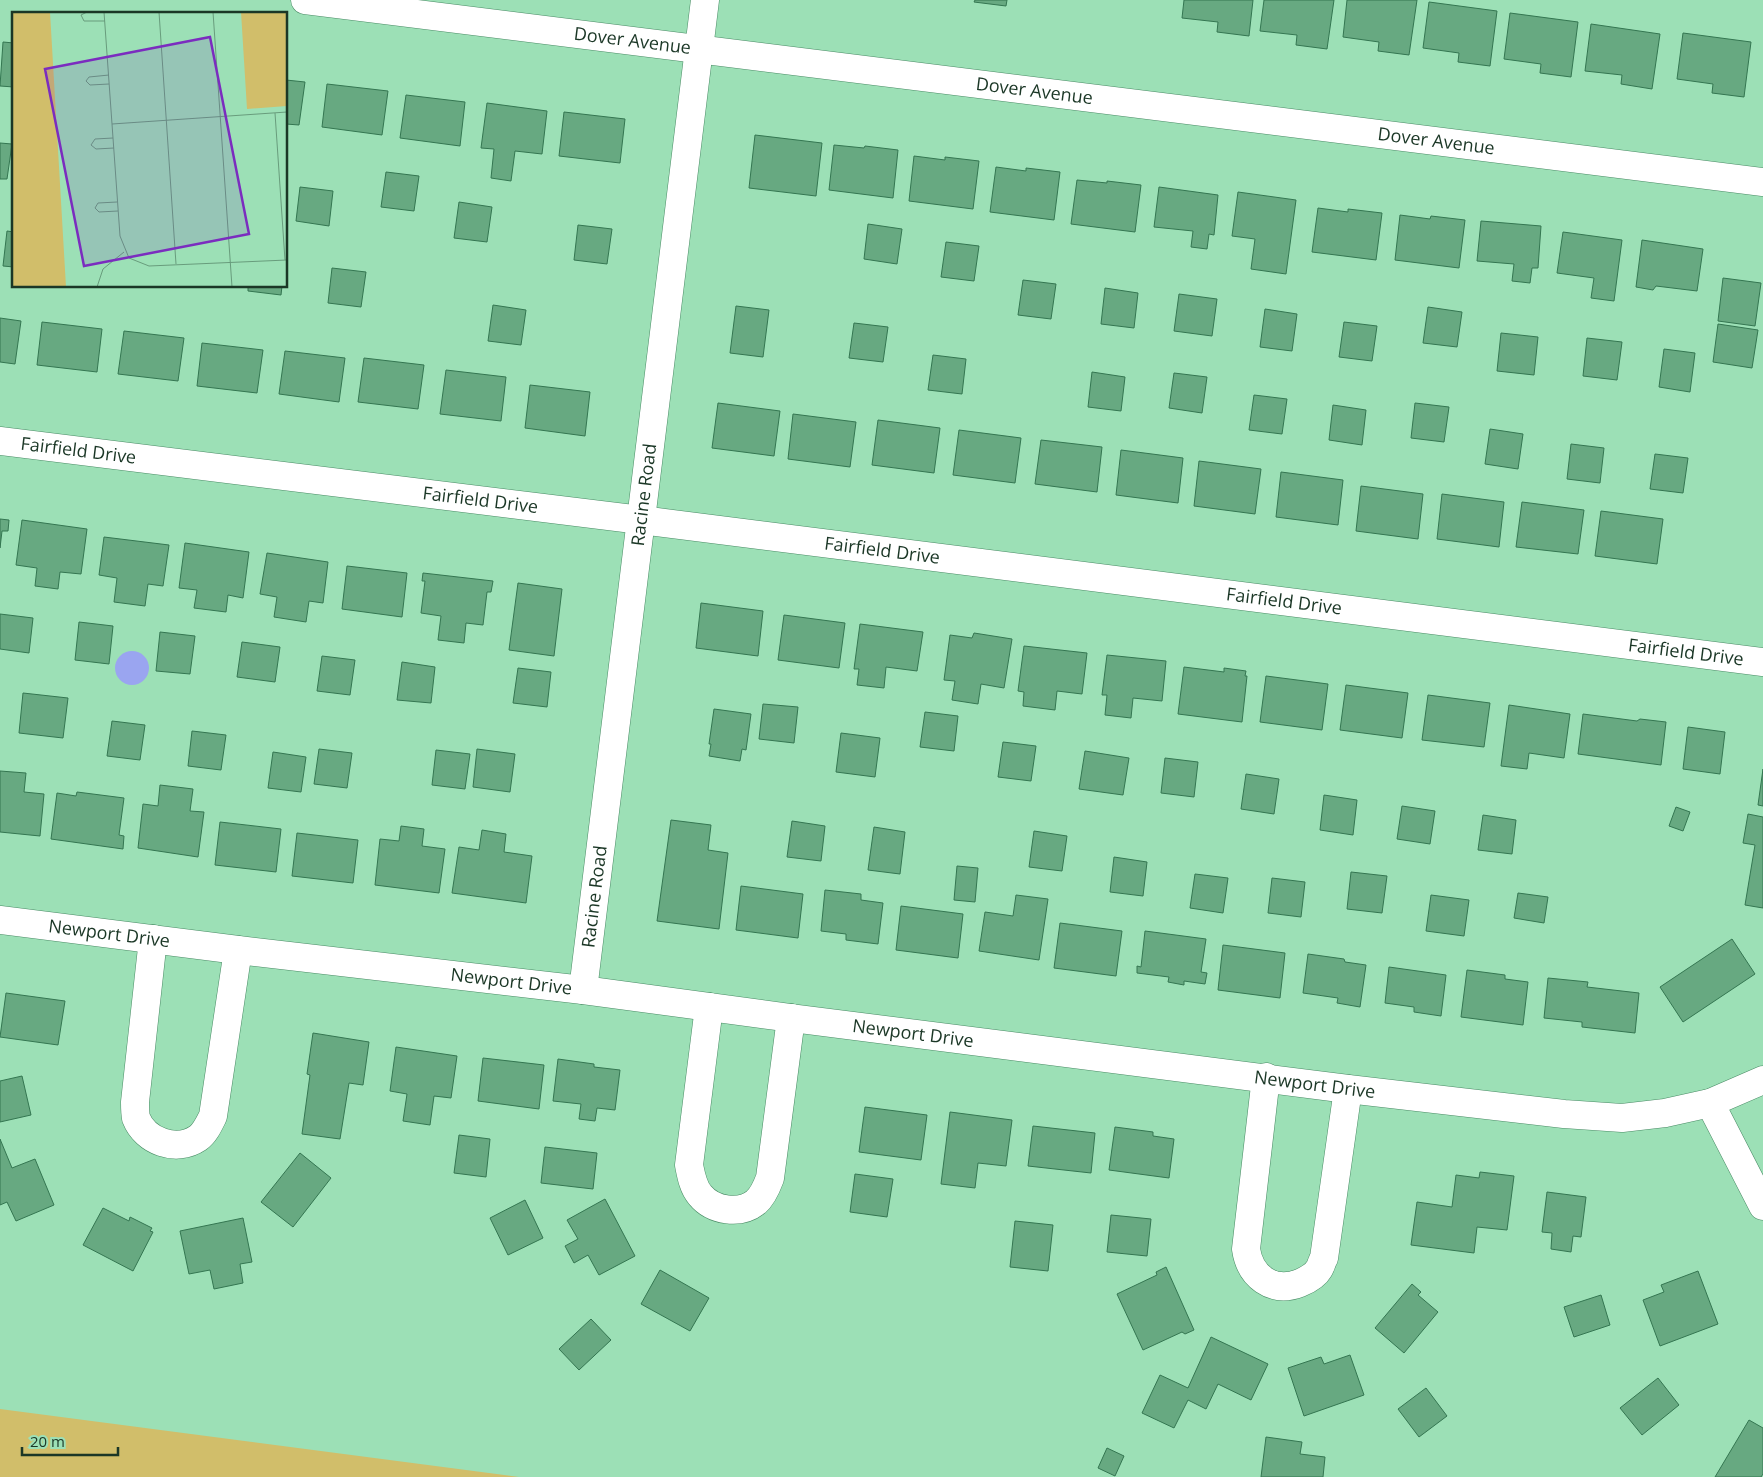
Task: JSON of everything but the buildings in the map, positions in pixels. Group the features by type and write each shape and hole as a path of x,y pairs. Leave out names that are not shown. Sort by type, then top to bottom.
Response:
{"street":[{"name":"Dover Avenue","path":"305,0 1763,182"},
{"name":"Racine Road","path":"583,990 705,0"},
{"name":"Fairfield Drive","path":"0,441 1763,662"},
{"name":"Newport Drive","path":"0,920 583,990 1348,1089 1564,1114 1622,1118 1665,1113 1710,1103 1763,1080"},
{"path":"153,939 135,1102 136,1117 143,1129 154,1139 169,1145 185,1144 198,1138 208,1128 213,1116 238,950"},
{"path":"709,1007 689,1166 699,1195 711,1205 726,1210 742,1210 756,1202 765,1191 770,1178 791,1018"},
{"path":"1266,1078 1246,1248 1248,1262 1256,1274 1268,1282 1282,1286 1296,1284 1309,1279 1319,1270 1324,1258 1348,1089"},
{"path":"1710,1103 1763,1206"}],"shaded area":[{"path":"0,1409 519,1477 0,1477"}],"water":[{"path":"132,651 139,652 144,656 148,661 148,675 144,680 139,684 132,685 125,684 120,680 116,675 115,668 116,661 120,656 125,652"}]}
